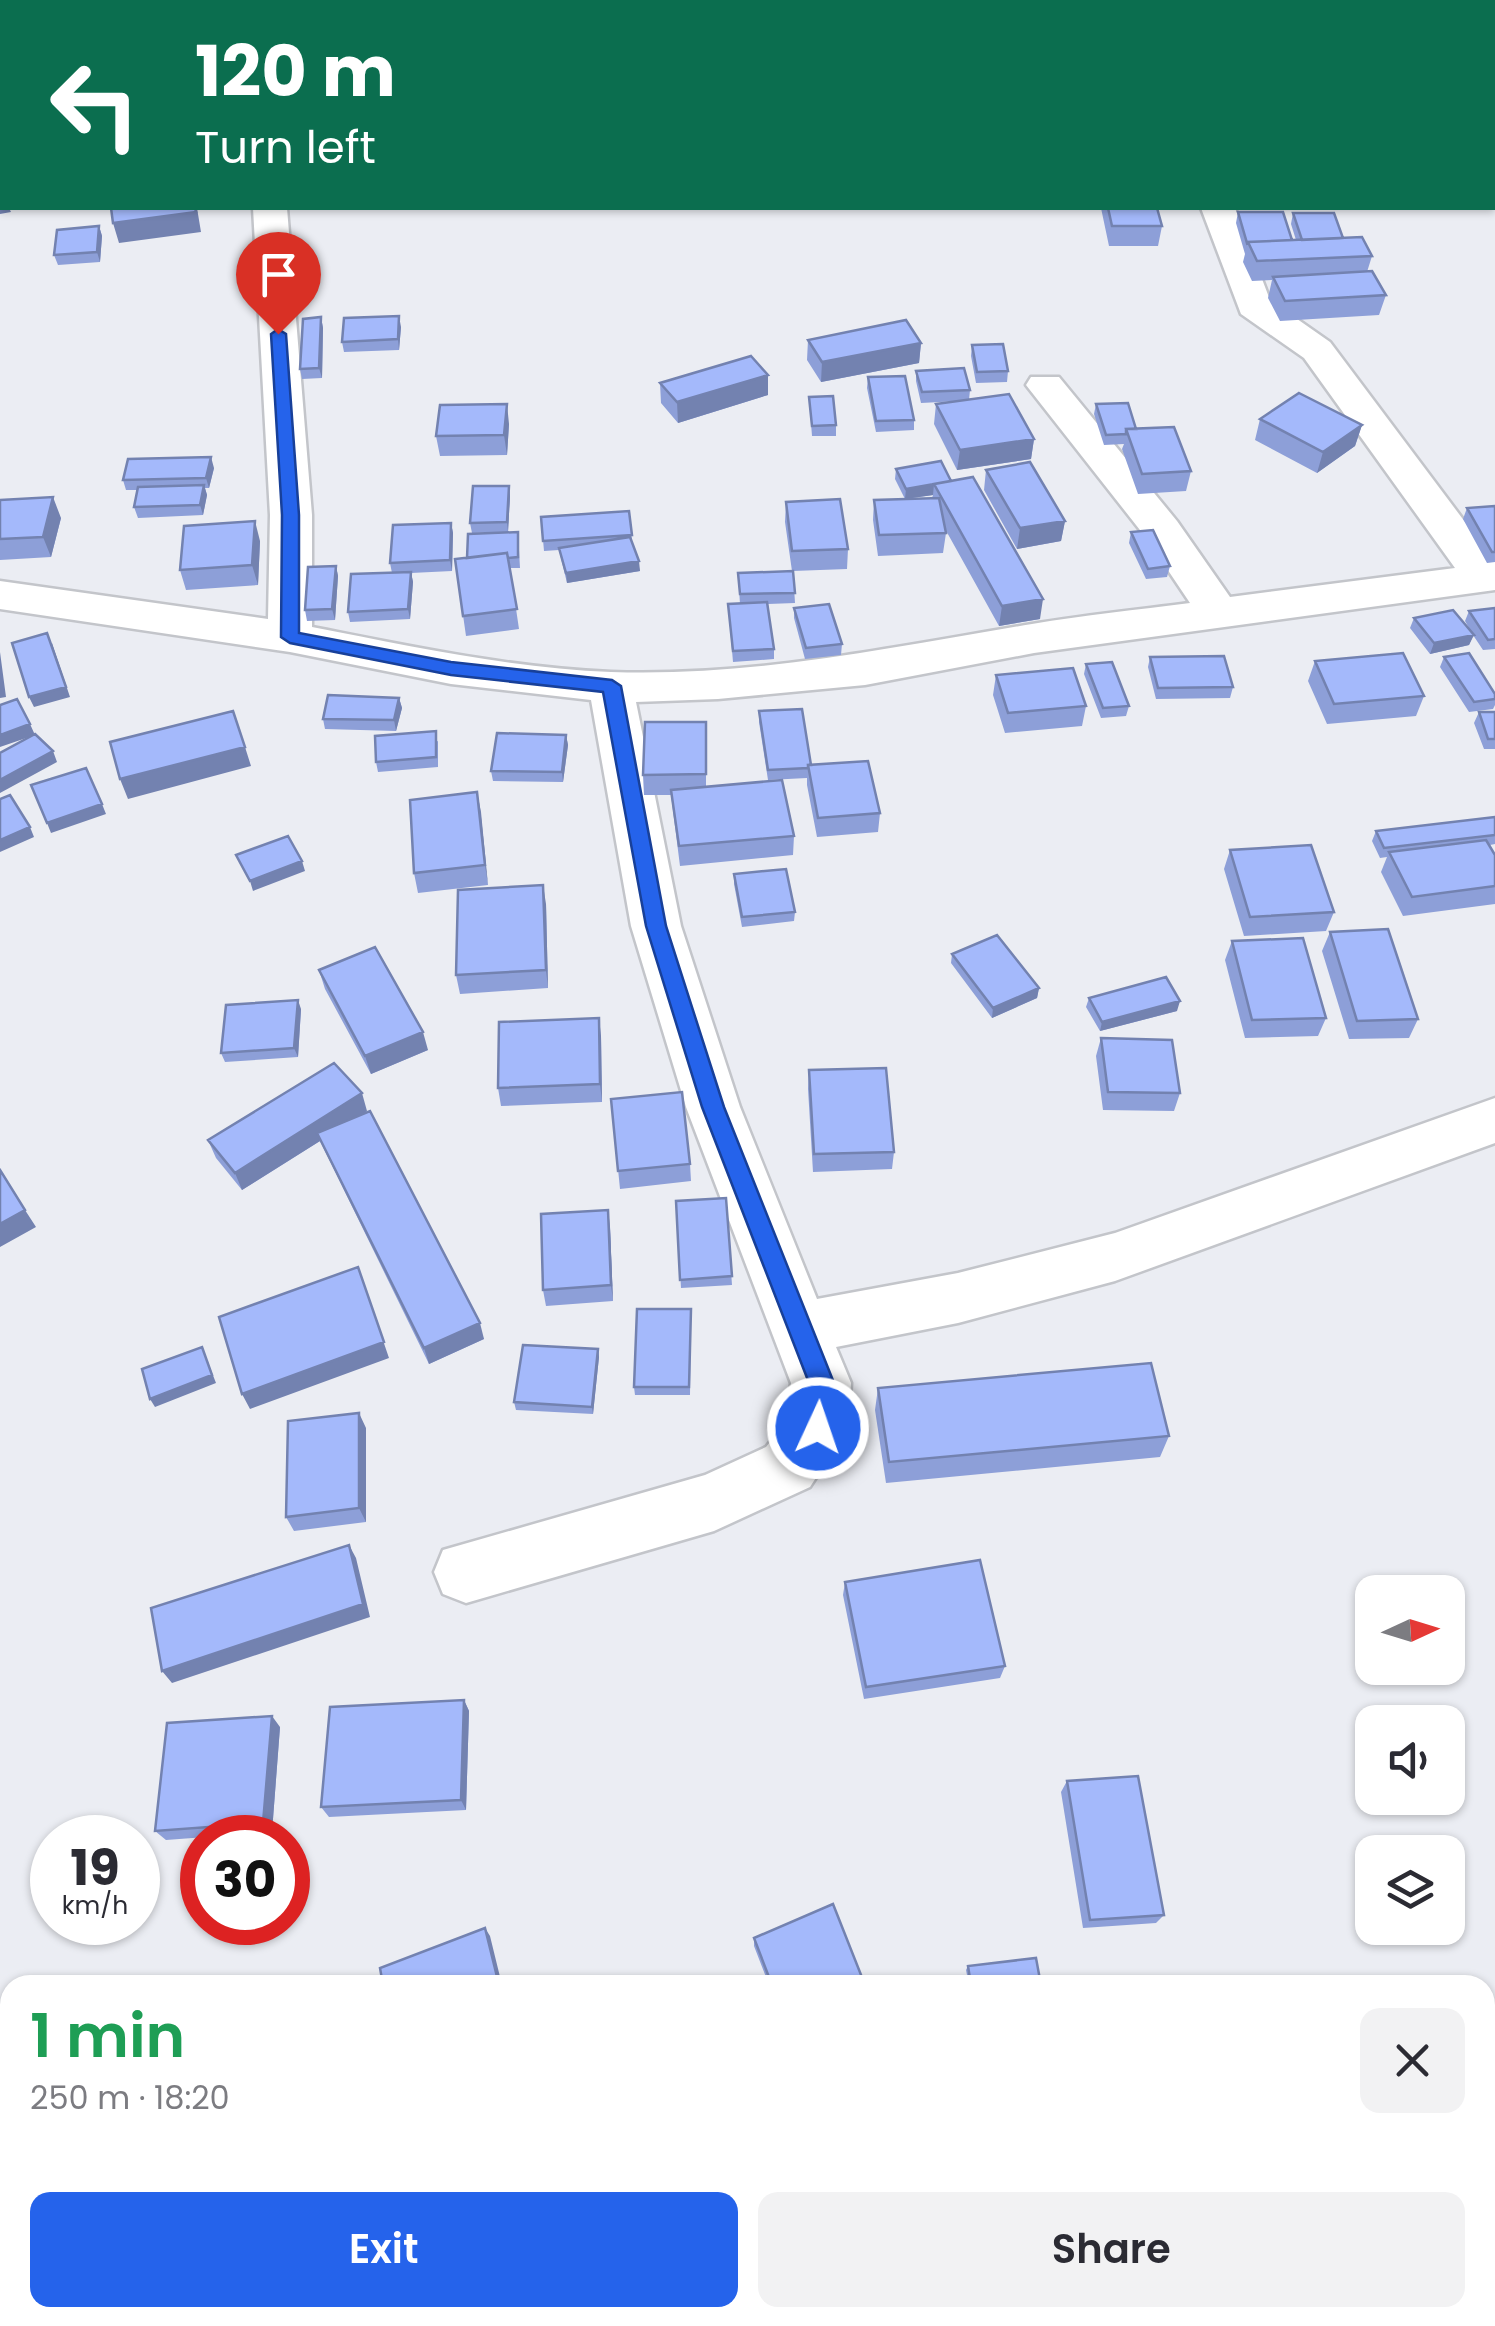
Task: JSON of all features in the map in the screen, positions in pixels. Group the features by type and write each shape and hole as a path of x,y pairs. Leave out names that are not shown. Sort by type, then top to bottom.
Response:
{"street":[{"path":"270,210 291,515 290,637"},
{"path":"0,595 290,637 451,668 612,686 718,684 865,670 1034,638 1490,577 1317,350 1254,306 1219,210"},
{"path":"1045,385 1162,530 1221,616"},
{"path":"466,1572 714,1502 788,1467 818,1428 822,1383 713,1107 656,926 612,686"},
{"path":"801,1328 958,1298 1115,1257 1495,1120"}],"building":[{"path":"111,210 196,212 113,223"},
{"path":"1108,210 1158,210 1162,226 1112,226"},
{"path":"1238,212 1283,212 1292,240 1247,243"},
{"path":"1293,213 1334,213 1343,238 1302,240"},
{"path":"99,226 97,252 54,255 57,230"},
{"path":"1362,237 1372,256 1257,261 1248,242"},
{"path":"1372,271 1386,295 1285,301 1273,277"},
{"path":"399,316 398,339 342,342 344,318"},
{"path":"321,317 319,368 300,369 303,319"},
{"path":"906,320 921,343 822,362 808,340"},
{"path":"1003,344 1008,371 977,372 972,345"},
{"path":"751,356 768,375 677,402 660,383"},
{"path":"964,368 970,390 922,392 916,371"},
{"path":"905,376 914,420 876,421 868,377"},
{"path":"1299,393 1362,425 1323,452 1260,419"},
{"path":"1009,394 1034,439 960,450 936,404"},
{"path":"833,396 836,425 812,426 809,397"},
{"path":"1128,403 1136,429 1106,435 1096,404"},
{"path":"507,404 504,435 436,436 440,405"},
{"path":"1174,427 1191,471 1142,474 1126,429"},
{"path":"211,457 206,478 123,480 128,459"},
{"path":"941,461 951,481 906,489 896,469"},
{"path":"1030,462 1065,521 1020,528 986,470"},
{"path":"973,477 1043,599 1002,606 934,484"},
{"path":"204,485 200,505 134,507 138,487"},
{"path":"473,486 509,486 507,522 470,523"},
{"path":"53,497 43,537 0,539 0,500"},
{"path":"939,498 946,533 879,535 874,500"},
{"path":"840,499 848,549 792,551 786,502"},
{"path":"1495,506 1495,552 1492,552 1467,508"},
{"path":"629,511 632,535 543,541 541,517"},
{"path":"255,521 252,565 180,570 184,526"},
{"path":"451,523 450,560 390,563 393,525"},
{"path":"1153,530 1170,566 1148,569 1131,532"},
{"path":"518,532 518,557 508,558 507,553 467,558 468,534"},
{"path":"630,537 639,561 566,573 559,548"},
{"path":"507,553 517,609 463,616 455,559"},
{"path":"336,566 332,609 305,610 308,567"},
{"path":"793,571 795,593 740,594 738,573"},
{"path":"411,572 408,609 348,612 351,574"},
{"path":"767,602 774,649 733,651 728,604"},
{"path":"829,604 842,644 806,648 794,608"},
{"path":"1495,608 1495,639 1488,640 1469,611"},
{"path":"1453,610 1474,635 1434,643 1414,618"},
{"path":"47,633 66,687 29,697 12,643"},
{"path":"1403,653 1424,696 1334,704 1315,661"},
{"path":"1469,653 1495,699 1474,702 1444,657"},
{"path":"1224,656 1233,687 1158,688 1150,657"},
{"path":"1112,662 1129,706 1103,708 1086,664"},
{"path":"1073,668 1086,706 1008,713 996,675"},
{"path":"328,695 399,698 394,720 323,719"},
{"path":"17,699 30,724 0,735 0,705"},
{"path":"802,709 811,765 768,770 759,711"},
{"path":"233,711 245,747 120,779 110,742"},
{"path":"1479,712 1495,712 1495,739 1488,739"},
{"path":"645,722 706,722 706,774 643,775"},
{"path":"436,731 436,757 376,762 375,736"},
{"path":"497,733 566,735 562,772 491,771"},
{"path":"35,734 53,751 0,780 0,753"},
{"path":"868,761 880,813 818,818 808,765"},
{"path":"86,768 102,804 47,823 31,785"},
{"path":"782,780 794,836 679,846 671,790"},
{"path":"477,792 485,865 414,873 410,800"},
{"path":"10,795 30,827 0,840 0,799"},
{"path":"1495,817 1495,835 1384,848 1376,831"},
{"path":"288,836 302,861 250,881 236,855"},
{"path":"1486,840 1495,855 1495,886 1412,897 1389,852"},
{"path":"1311,845 1334,912 1250,917 1230,850"},
{"path":"786,869 795,912 742,917 734,874"},
{"path":"543,885 546,970 456,975 458,890"},
{"path":"1388,929 1418,1019 1357,1021 1330,932"},
{"path":"997,935 1039,988 993,1008 952,954"},
{"path":"1303,938 1326,1018 1252,1020 1232,941"},
{"path":"375,947 423,1032 365,1056 319,970"},
{"path":"1166,977 1180,1001 1102,1022 1089,998"},
{"path":"298,1000 294,1048 221,1053 226,1005"},
{"path":"599,1018 600,1084 498,1088 499,1022"},
{"path":"1101,1038 1172,1040 1180,1093 1108,1092"},
{"path":"334,1063 362,1093 235,1173 208,1140"},
{"path":"886,1068 894,1152 814,1154 809,1070"},
{"path":"682,1092 690,1164 618,1171 611,1099"},
{"path":"370,1111 480,1323 424,1348 317,1133"},
{"path":"0,1170 25,1210 0,1224"},
{"path":"726,1198 732,1276 680,1280 676,1201"},
{"path":"608,1210 611,1285 543,1290 541,1214"},
{"path":"358,1267 384,1342 242,1394 219,1317"},
{"path":"637,1309 691,1309 689,1387 634,1387"},
{"path":"523,1345 598,1349 592,1407 514,1402"},
{"path":"202,1347 212,1375 150,1399 142,1369"},
{"path":"1151,1363 1169,1436 889,1462 878,1388"},
{"path":"359,1413 359,1508 286,1517 288,1421"},
{"path":"349,1545 363,1604 162,1671 151,1608"},
{"path":"980,1560 1005,1666 866,1687 845,1582"},
{"path":"464,1700 461,1800 321,1807 330,1707"},
{"path":"272,1716 264,1815 180,1815 180,1829 160,1831 160,1815 157,1815 167,1723"},
{"path":"1138,1776 1164,1915 1090,1920 1067,1781"},
{"path":"833,1904 861,1975 768,1975 754,1938"},
{"path":"485,1928 497,1975 381,1975 380,1968"},
{"path":"1036,1958 1039,1975 969,1975 968,1966"}],"route":[{"path":"278,334 291,515 290,637 536,681 612,686 656,926 713,1107 822,1383 818,1428"}]}
